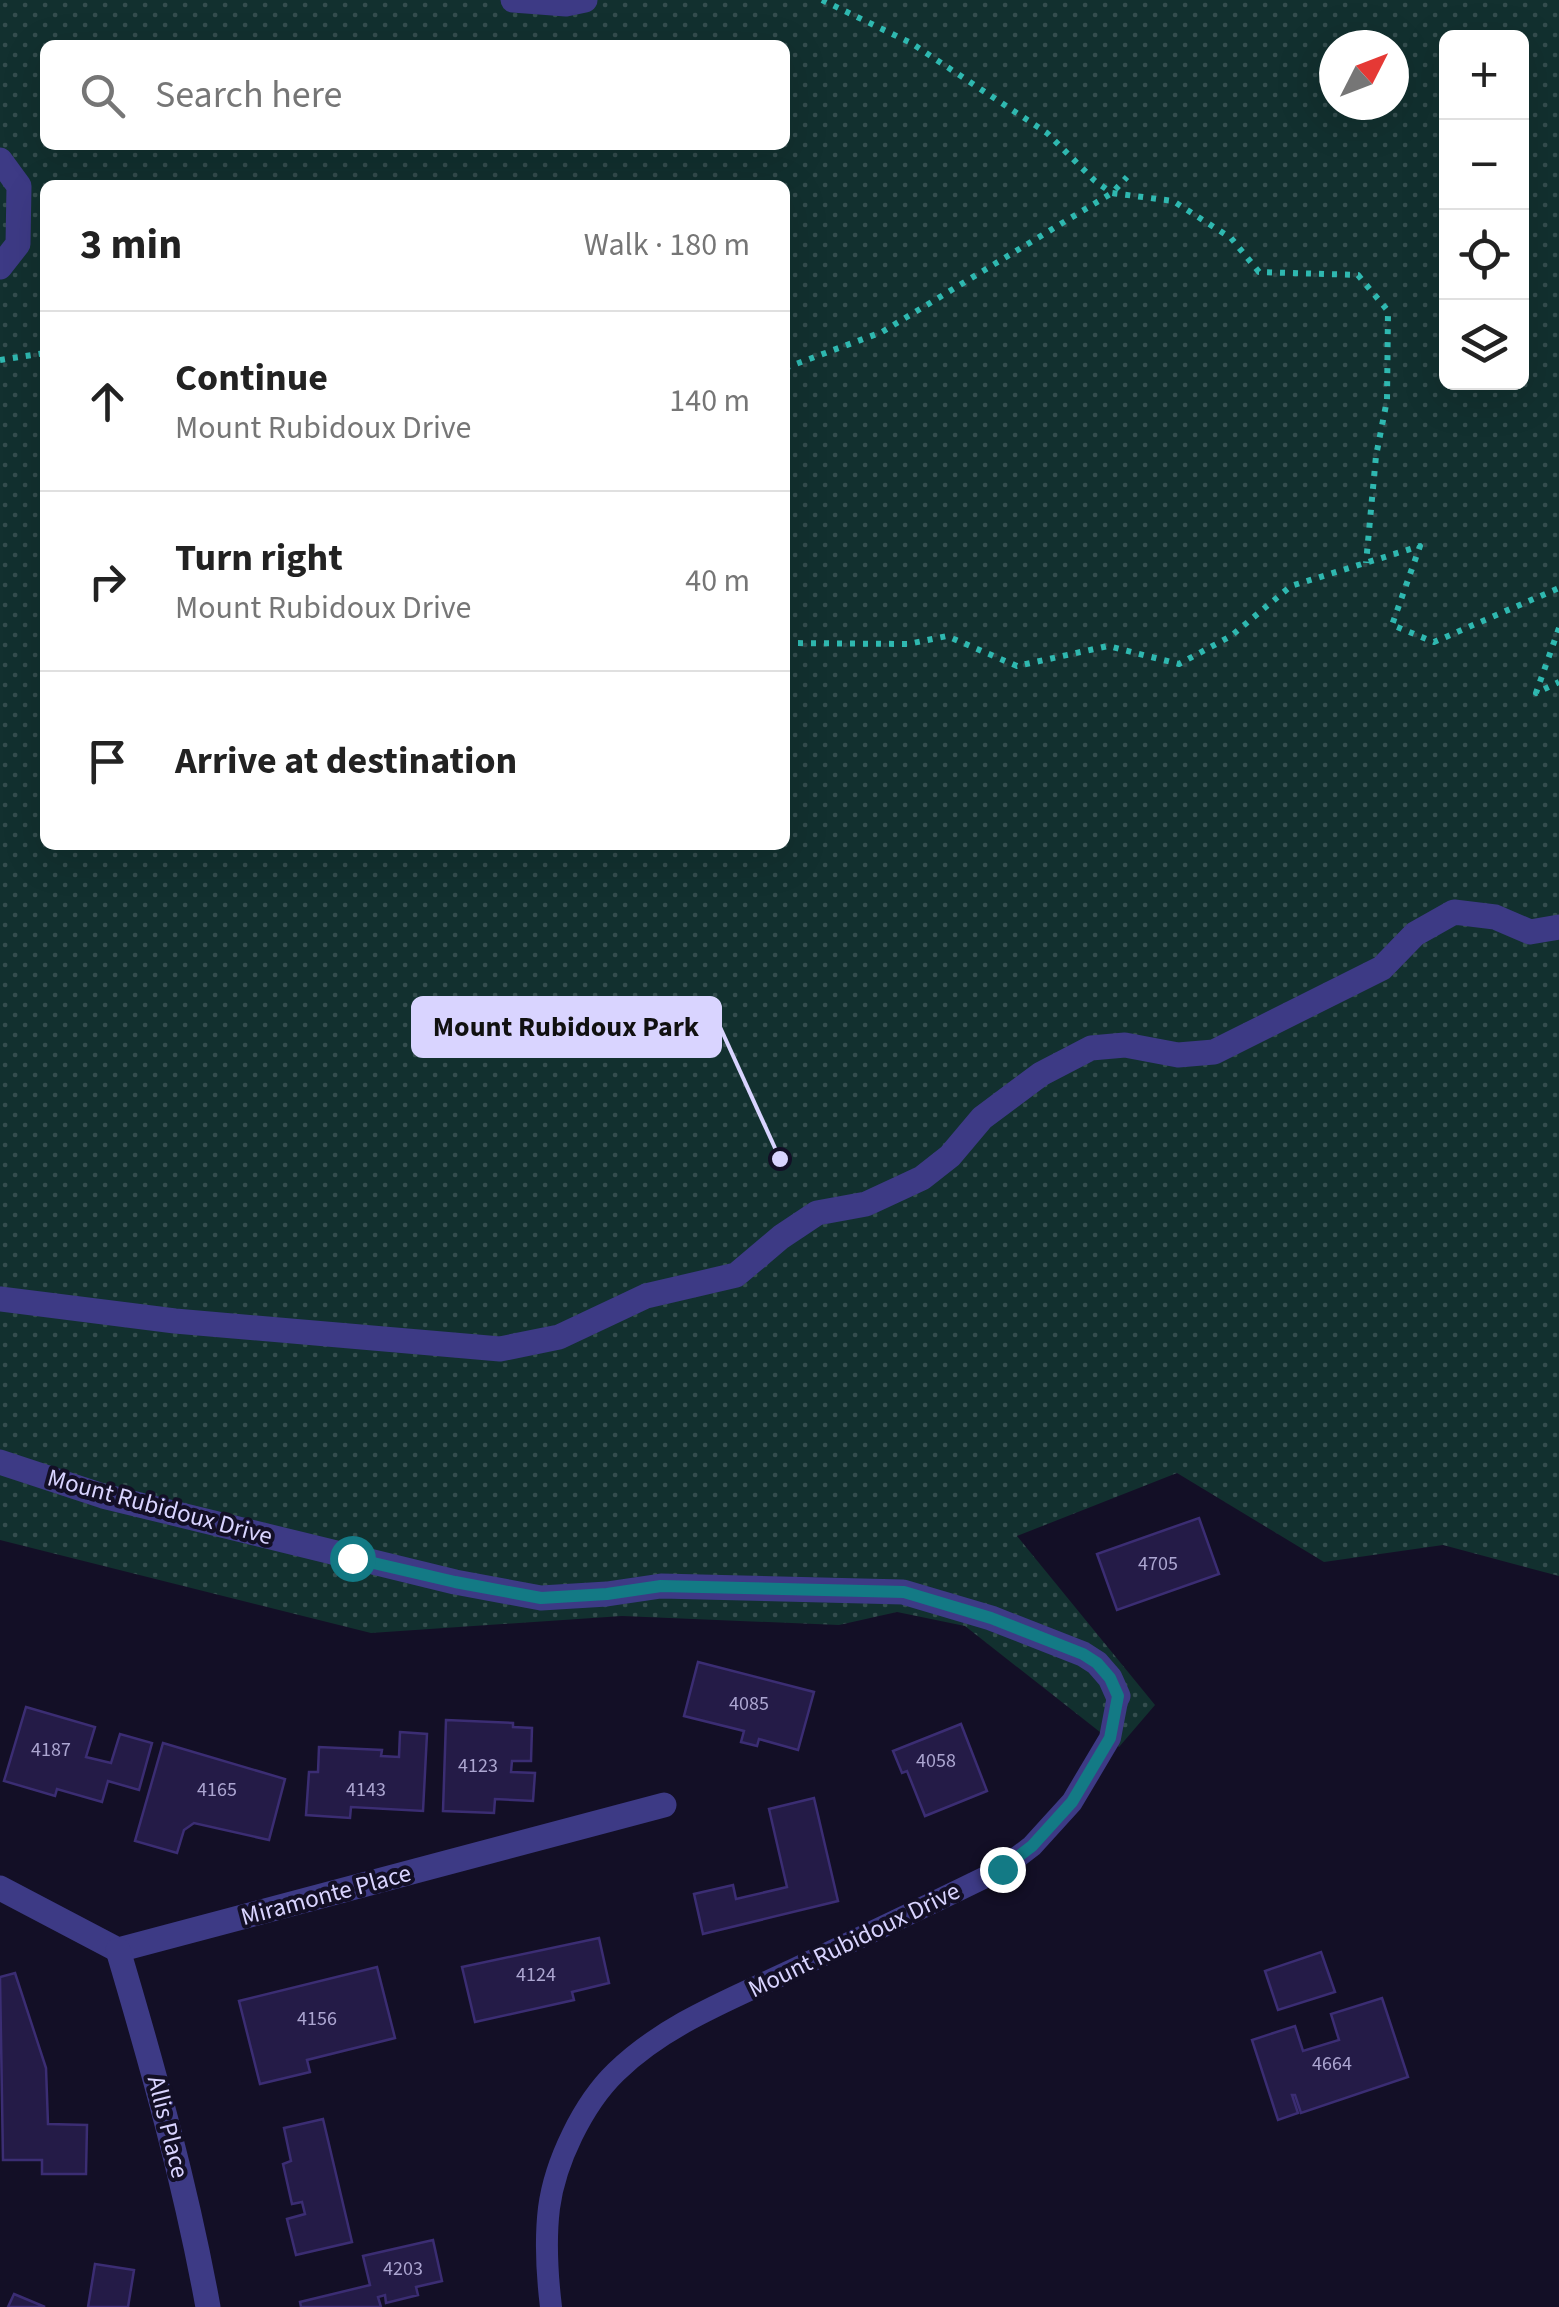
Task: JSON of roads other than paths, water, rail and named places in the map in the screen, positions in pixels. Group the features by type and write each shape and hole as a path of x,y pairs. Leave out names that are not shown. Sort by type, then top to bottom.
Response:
{"street":[{"path":"513,0 566,4 585,0"},
{"path":"0,160 19,186 19,205 18,244 0,267"},
{"path":"0,1299 176,1320 500,1349 559,1337 646,1296 736,1275 780,1237 818,1213 866,1204 922,1178 950,1156 982,1118 1041,1074 1091,1048 1124,1044 1178,1056 1214,1052 1382,968 1415,934 1454,912 1495,917 1530,932 1559,927"},
{"name":"Mount Rubidoux Drive","path":"0,1462 102,1496 455,1582 541,1598 661,1586 904,1592 991,1618 1083,1654 1110,1678 1118,1696"},
{"name":"Miramonte Place","path":"118,1950 664,1805"},
{"path":"0,1888 118,1950"},
{"name":"Allis Place","path":"118,1950 155,2076 208,2307"}],"lane":[{"name":"Mount Rubidoux Drive","path":"551,2307 546,2270 549,2206 575,2134 594,2098 616,2072 689,2020 1002,1869 1032,1846 1072,1802 1110,1738 1118,1696"}],"place":[{"name":"Mount Rubidoux Park","path":"780,1159"}]}
